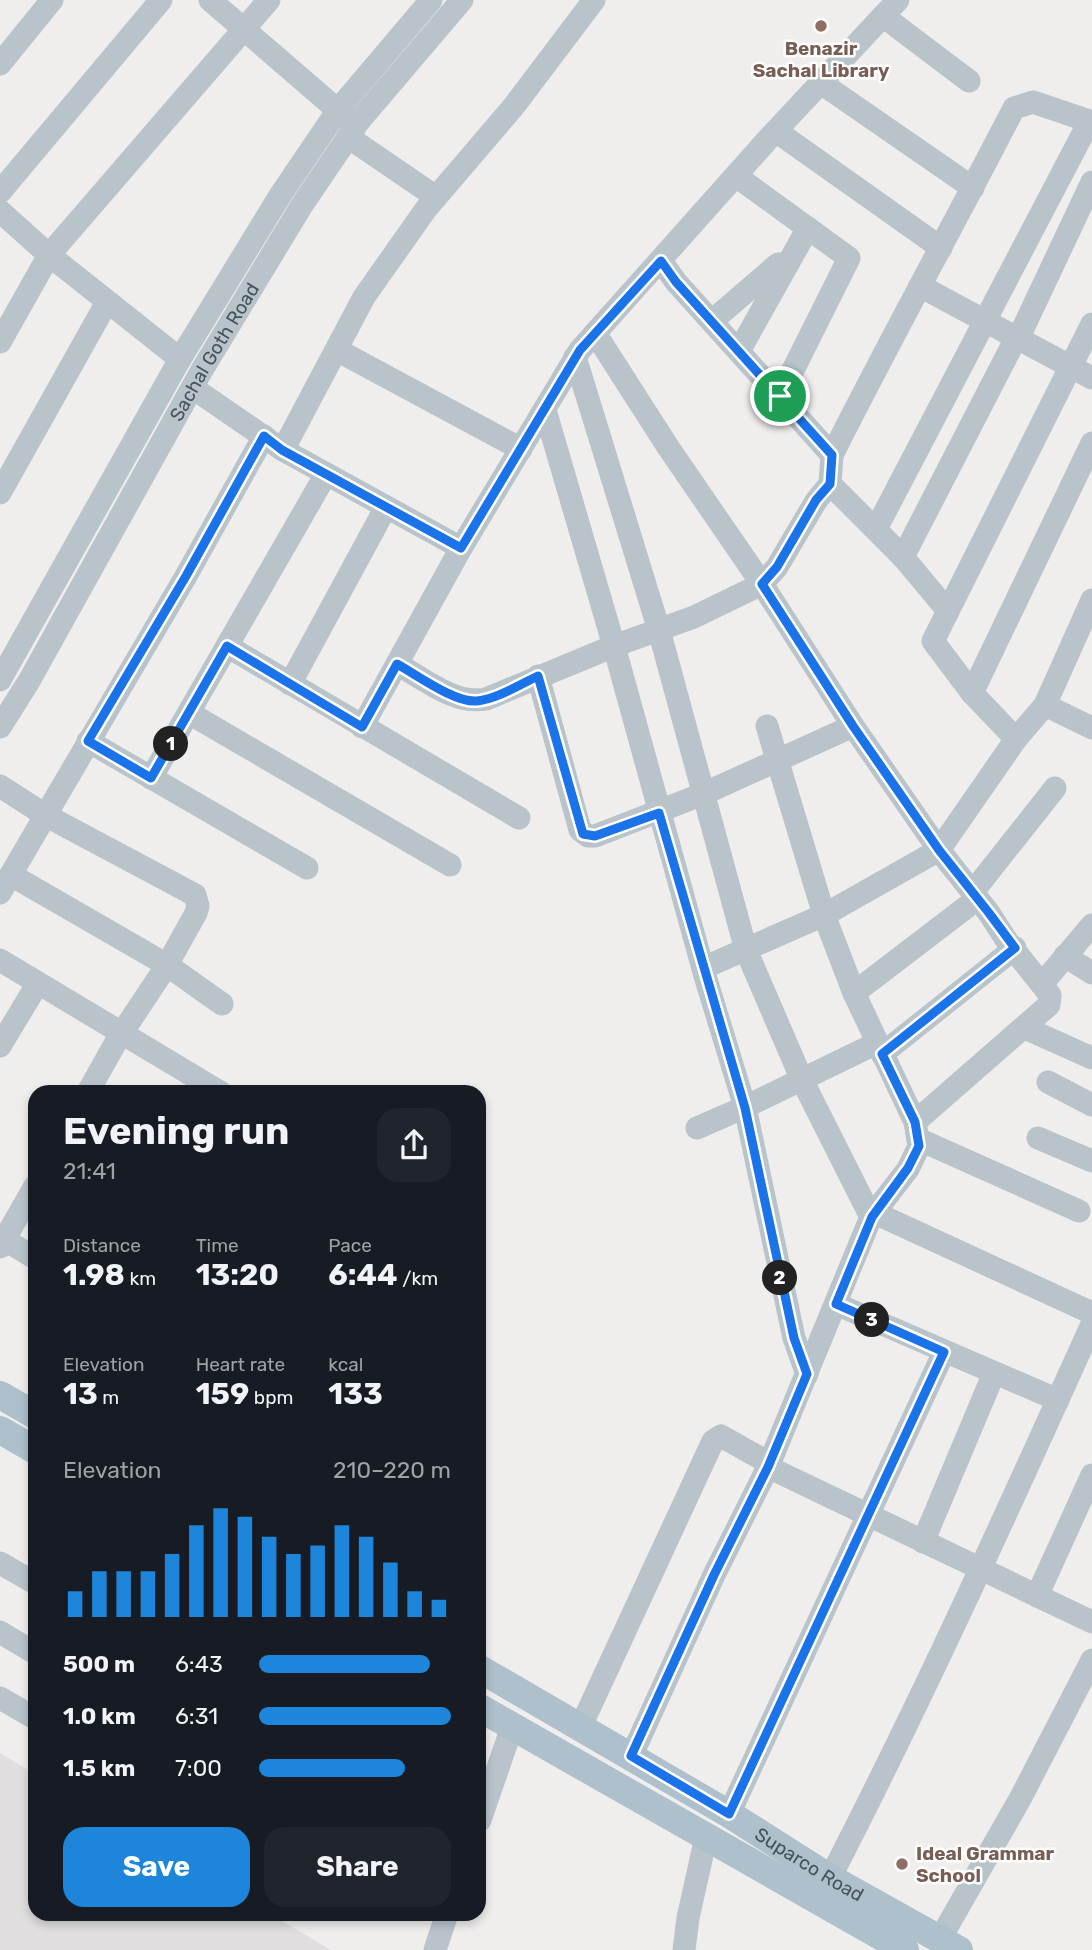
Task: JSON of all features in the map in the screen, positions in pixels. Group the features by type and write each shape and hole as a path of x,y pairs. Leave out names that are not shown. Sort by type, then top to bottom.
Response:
{"main road":[{"path":"0,1395 28,1411"},
{"path":"0,1430 28,1446"},
{"name":"Suparco Road","path":"486,1672 729,1814 830,1878 856,1907 905,1950"},
{"name":"Suparco Road","path":"486,1712 706,1837 856,1907 950,1945"},
{"path":"554,1749 575,1723"}],"street":[{"path":"0,64 52,0"},
{"path":"0,192 161,0"},
{"path":"210,0 338,110 352,131 436,197"},
{"path":"0,342 49,255 269,0"},
{"name":"Sachal Goth Road","path":"2,672 180,359 281,194 338,110 431,0"},
{"name":"Sachal Goth Road","path":"0,727 193,388 302,205 352,131 462,0"},
{"path":"222,1004 167,965 6,884 186,576 337,350 364,297 436,197 514,106 594,0"},
{"path":"362,727 461,548 575,357 776,131 890,8 969,81"},
{"path":"821,83 973,188"},
{"path":"397,664 461,699 486,699 614,646 694,617 762,584 777,567 816,500 830,484 832,455 891,337 1014,108 1033,102 1090,122 876,529"},
{"path":"776,131 941,248"},
{"path":"736,176 849,258 780,396"},
{"path":"904,557 1017,338 1092,182"},
{"path":"0,211 49,255 180,359"},
{"path":"739,351 808,228"},
{"path":"661,261 676,282 832,455"},
{"path":"712,321 778,264 788,264"},
{"path":"920,286 1082,373"},
{"path":"0,493 107,302"},
{"path":"1016,739 972,694 933,641 1082,373 1092,324"},
{"path":"594,333 762,584 853,726 939,850 1050,995 1051,1001 1025,1028 917,1131"},
{"path":"337,350 521,449"},
{"path":"575,357 659,630 746,950 802,1080 873,1215 1092,1313"},
{"path":"193,388 273,443 461,548"},
{"path":"545,410 745,1108 794,1338 807,1374"},
{"path":"972,694 1092,443"},
{"path":"151,778 326,474"},
{"path":"830,484 904,557 948,611"},
{"path":"290,684 386,507"},
{"path":"703,968 824,915 939,850 1016,739 1045,705 1092,600"},
{"path":"227,646 519,818"},
{"path":"538,676 583,834 595,836 659,813 853,726"},
{"path":"1045,705 1092,728"},
{"path":"189,713 450,865"},
{"path":"631,1756 714,1575 769,1465 873,1215 908,1168 919,1146 917,1131 853,993 824,915 767,726"},
{"path":"88,741 307,868"},
{"path":"0,786 45,815 195,895 198,906 196,913 92,1085"},
{"path":"853,993 974,896 1055,788"},
{"path":"1042,984 1092,925"},
{"path":"697,1128 802,1080 879,1049 1015,948"},
{"path":"1065,956 1092,973"},
{"path":"0,960 123,1032 191,1085"},
{"path":"0,1046 38,983"},
{"path":"1025,1028 1092,1058"},
{"path":"1048,1082 1092,1105"},
{"path":"917,1131 1079,1211"},
{"path":"1038,1138 1092,1161"},
{"path":"28,1198 2,1241 28,1254"},
{"path":"836,1304 1058,1400"},
{"path":"830,1878 890,1761 981,1570 1092,1324"},
{"path":"729,1814 944,1352"},
{"path":"923,1542 994,1373"},
{"path":"575,1723 713,1441 721,1436 769,1465 868,1516 1092,1621"},
{"path":"1037,1596 1092,1475"},
{"path":"0,1563 28,1579"},
{"path":"0,1632 28,1649"},
{"path":"950,1945 1020,1799 1092,1660"},
{"path":"0,1698 28,1714"},
{"path":"486,1803 512,1727"},
{"path":"684,1950 688,1918 706,1837"},
{"path":"435,1950 445,1921"}],"shaded area":[{"path":"0,1753 28,1770 28,1921 282,1921 331,1950 0,1950"}],"place":[{"name":"Benazir Sachal Library","path":"821,26"},
{"name":"Ideal Grammar School","path":"902,1864"}],"route":[{"path":"661,261 676,282 780,396 832,455 830,484 816,500 777,567 762,584 853,726 939,850 1015,948 882,1054 915,1122 919,1146 908,1168 872,1217 836,1304 944,1352 729,1814 631,1756 714,1575 768,1467 807,1374 794,1338 745,1108 659,813 595,836 583,834 538,676 486,699 474,701 461,699 397,664 362,727 227,646 151,778 88,741 186,576 264,436 282,450 461,548 580,350 661,261"}]}
